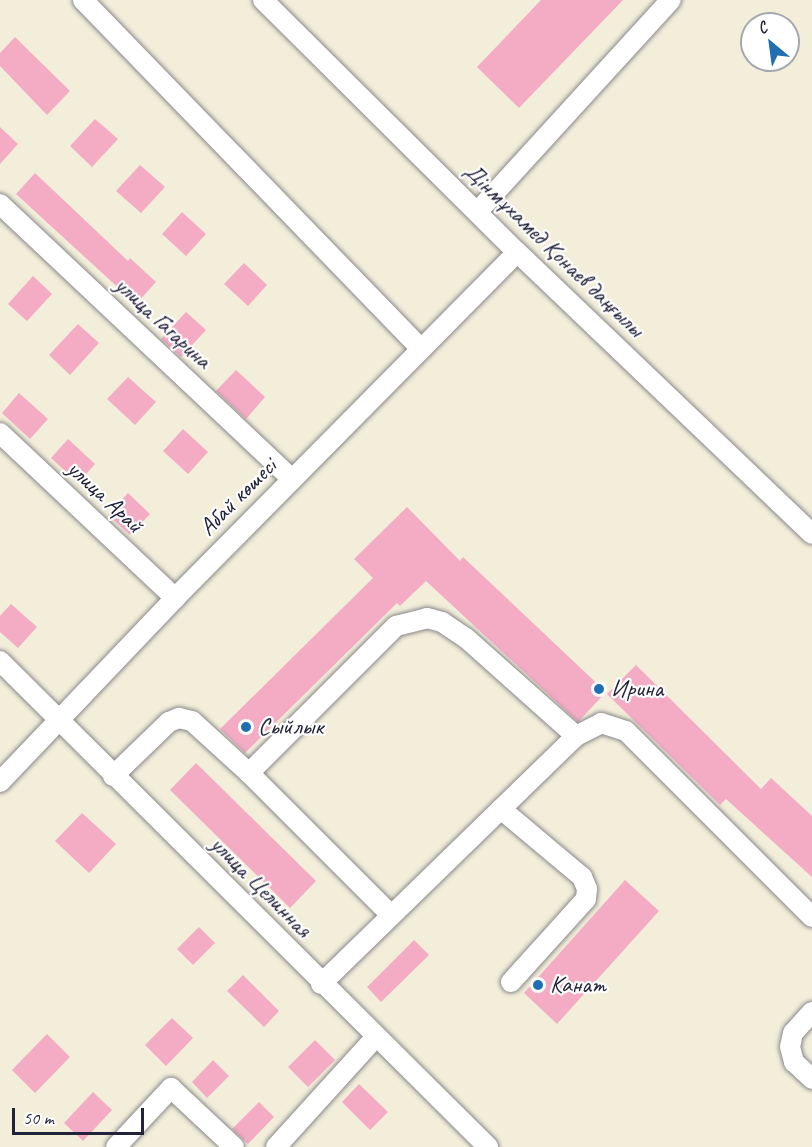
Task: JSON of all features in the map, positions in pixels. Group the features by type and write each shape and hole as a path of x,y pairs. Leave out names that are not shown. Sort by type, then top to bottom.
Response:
{"street":[{"path":"83,0 421,349"},
{"name":"Дінмұхамед Қонаев даңғылы","path":"263,0 517,252 812,534"},
{"path":"478,211 671,0"},
{"name":"улица Гагарина","path":"0,204 292,479"},
{"name":"Абай көшесі","path":"0,782 175,598 517,252"},
{"name":"улица Арай","path":"0,433 175,598"},
{"path":"249,773 396,626 427,618 442,622 466,638 576,736"},
{"name":"улица Целинная","path":"0,661 375,1038 488,1147"},
{"path":"113,776 169,722 179,718 192,722 249,773 391,915"},
{"path":"321,984 576,736 602,723 626,731 812,917"},
{"path":"501,809 582,877 587,889 586,899 511,982"},
{"path":"812,1012 793,1033 790,1047 795,1062 812,1079"},
{"path":"276,1147 375,1038"},
{"path":"116,1147 171,1088 234,1147"}],"building":[{"path":"541,0 623,0 519,108 477,67"},
{"path":"15,37 70,91 47,115 0,66 0,53"},
{"path":"95,119 118,139 92,167 70,146"},
{"path":"0,127 18,144 0,164"},
{"path":"140,165 165,187 141,213 116,191"},
{"path":"35,173 128,261 130,258 156,282 136,304 16,194"},
{"path":"182,212 206,234 186,256 162,234"},
{"path":"244,263 267,285 248,306 224,284"},
{"path":"33,276 52,294 27,321 8,304"},
{"path":"186,312 206,330 181,357 161,339"},
{"path":"78,324 99,343 70,375 49,355"},
{"path":"236,370 265,397 246,419 216,391"},
{"path":"128,377 156,402 135,425 107,399"},
{"path":"19,393 48,419 30,439 2,413"},
{"path":"183,429 208,452 188,474 163,451"},
{"path":"68,439 95,464 78,483 51,458"},
{"path":"128,493 150,514 130,535 108,515"},
{"path":"407,507 460,561 463,557 606,692 578,722 426,581 400,606 397,603 245,753 220,729 373,578 354,559"},
{"path":"11,604 37,627 18,648 0,632 0,616"},
{"path":"636,665 761,789 771,778 812,816 812,877 726,799 720,805 607,694"},
{"path":"196,763 316,881 290,908 170,790"},
{"path":"82,813 116,844 89,873 55,841"},
{"path":"625,880 659,911 557,1024 524,993"},
{"path":"199,927 215,943 193,965 177,949"},
{"path":"414,940 429,955 381,1002 367,987"},
{"path":"243,975 279,1011 264,1027 227,991"},
{"path":"172,1018 193,1038 166,1066 145,1045"},
{"path":"47,1034 70,1057 35,1093 12,1070"},
{"path":"315,1040 335,1060 308,1087 288,1067"},
{"path":"213,1060 229,1076 207,1098 192,1082"},
{"path":"359,1084 388,1112 370,1130 342,1102"},
{"path":"93,1092 112,1110 83,1141 64,1123"},
{"path":"259,1102 274,1117 248,1144 232,1129"}],"place":[{"name":"Ирина","path":"599,689"},
{"name":"Сыйлык","path":"246,727"},
{"name":"Канат","path":"538,985"}]}
